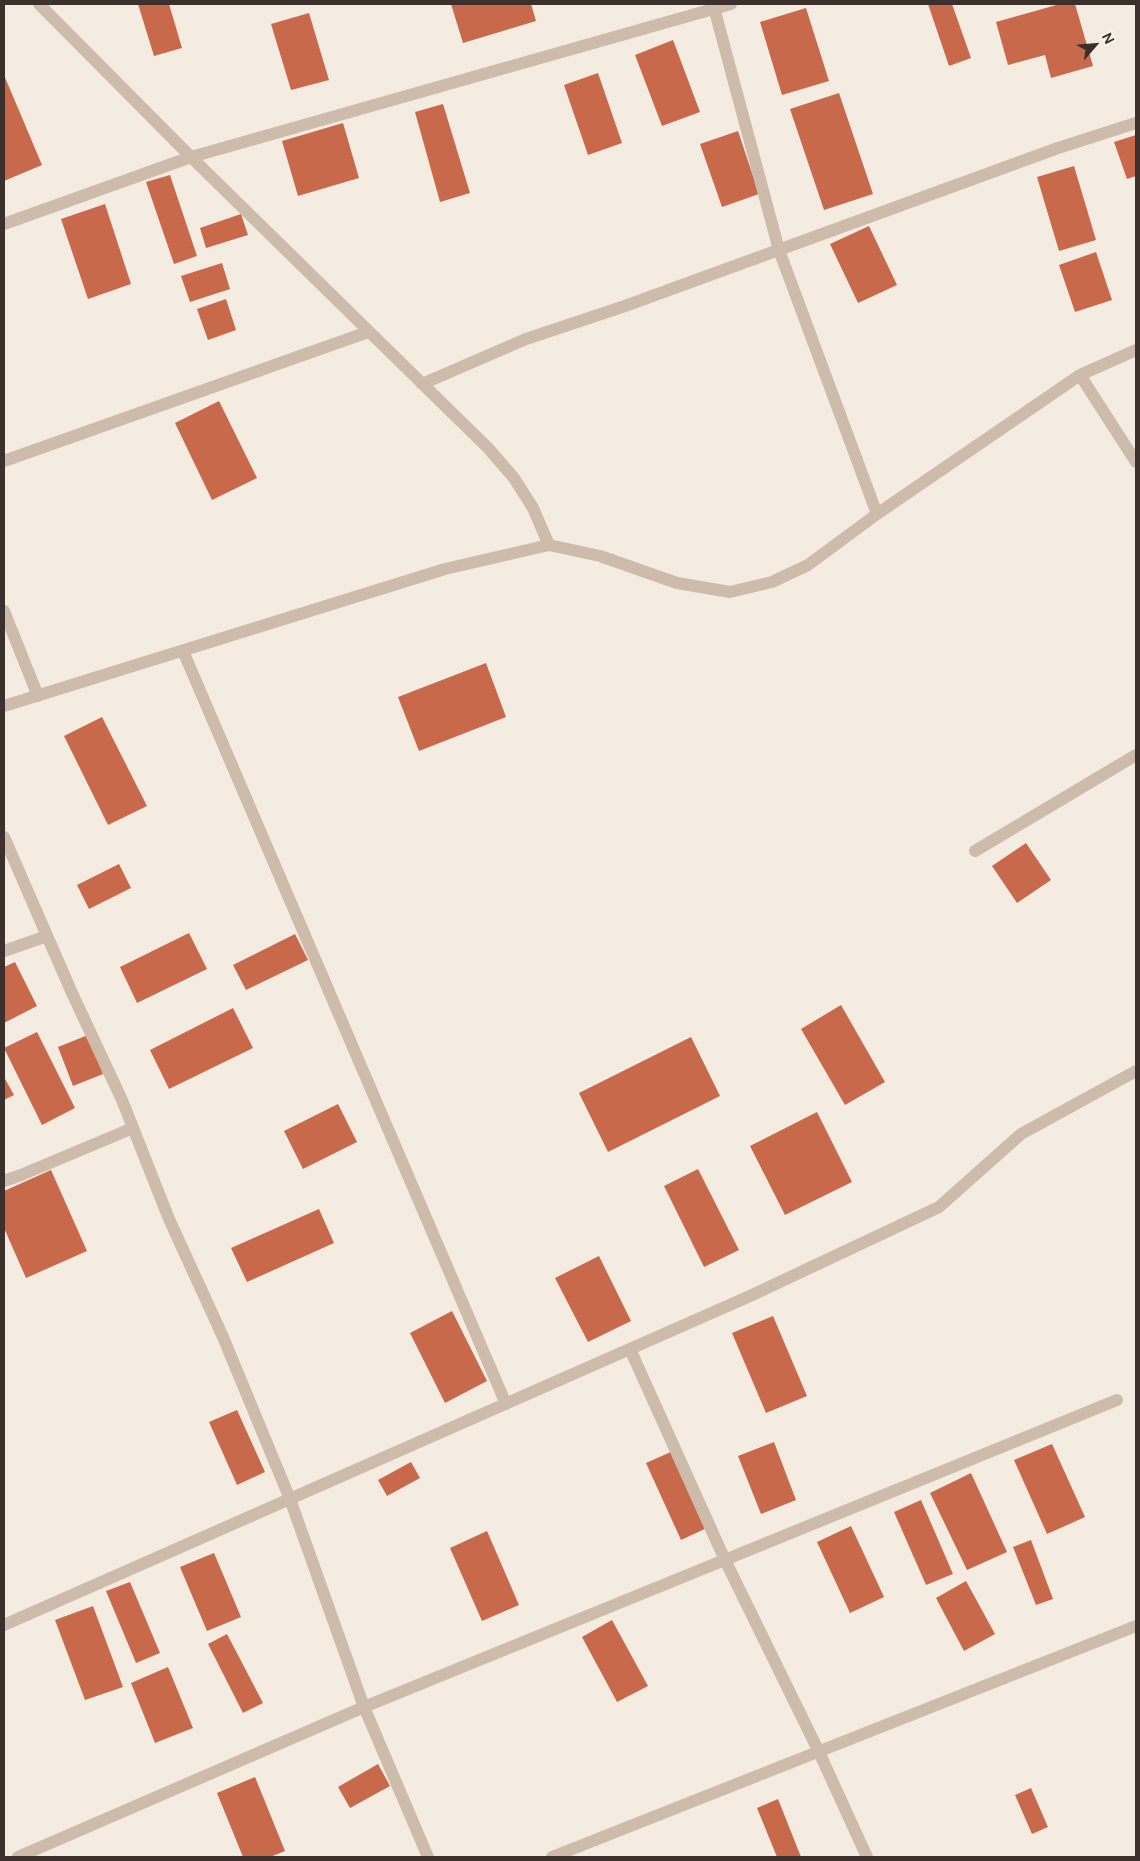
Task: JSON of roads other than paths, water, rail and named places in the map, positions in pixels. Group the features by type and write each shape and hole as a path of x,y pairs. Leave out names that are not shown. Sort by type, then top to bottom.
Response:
{"street":[{"path":"39,4 191,157 488,448 514,478 533,508 549,545"},
{"path":"4,224 191,157 713,6 731,4"},
{"path":"713,6 780,250 877,514"},
{"path":"422,384 526,339 625,306 1058,148 1136,123"},
{"path":"4,462 368,332"},
{"path":"4,706 444,569 549,545 600,556 677,583 730,592 772,582 808,565 877,514 1080,375 1136,350"},
{"path":"1080,375 1136,462"},
{"path":"4,611 38,696"},
{"path":"183,651 506,1404"},
{"path":"975,851 1136,755"},
{"path":"4,837 122,1100 169,1219 223,1337 290,1499 364,1707 428,1857"},
{"path":"4,951 47,936"},
{"path":"4,1625 750,1296 939,1207 1021,1134 1136,1071"},
{"path":"4,1181 133,1128"},
{"path":"630,1349 725,1560 819,1752 867,1857"},
{"path":"18,1857 364,1707 1117,1400"},
{"path":"552,1857 1136,1626"}]}
